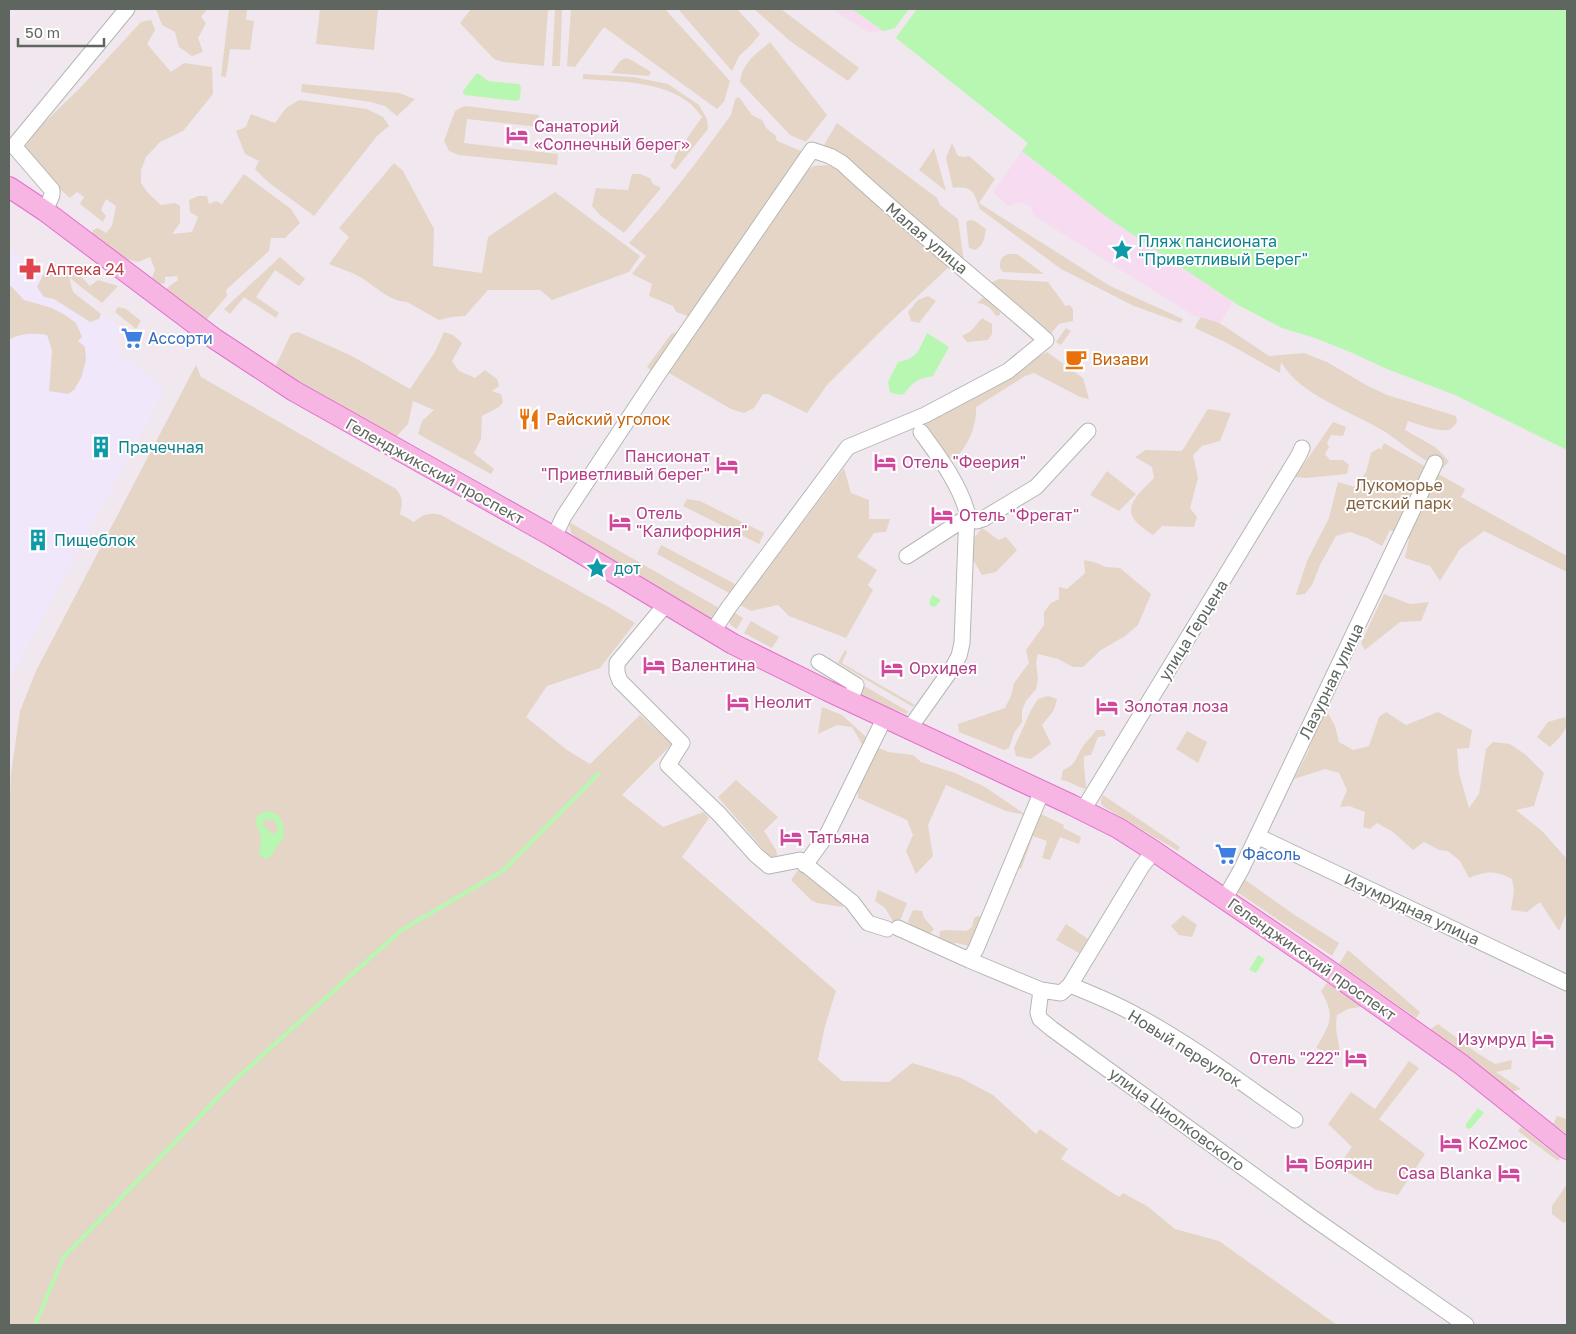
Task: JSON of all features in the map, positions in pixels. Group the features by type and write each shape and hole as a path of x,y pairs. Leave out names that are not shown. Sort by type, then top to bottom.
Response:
{"main road":[{"name":"Геленджикский проспект","path":"9,187 45,211 215,340 294,391 554,537 734,644 1118,828 1225,898 1335,974 1462,1065 1567,1149"}],"street":[{"path":"45,211 52,195 52,190 14,146 127,9"},
{"name":"Малая улица","path":"554,537 564,516 651,385 812,150 842,162 900,216 967,270 1046,340 1008,372 926,415 848,447 713,631"},
{"path":"907,556 966,518 977,521 983,520 1036,487 1088,431"},
{"path":"909,729 959,656 962,644 966,518 964,503 946,468 922,432"},
{"name":"улица Герцена","path":"1083,810 1300,455 1302,448"},
{"name":"Лазурная улица","path":"1225,898 1241,870 1435,463"},
{"path":"666,604 617,663 617,673 620,681 682,743 668,765 769,866 800,860 852,902 868,923 893,929 1041,990 1060,993 1070,985 1142,866 1154,851"},
{"path":"819,662 856,685 850,701"},
{"path":"805,865 828,833 884,717"},
{"path":"969,960 976,949 1042,791"},
{"name":"Изумрудная улица","path":"1257,836 1567,983"},
{"name":"Новый переулок","path":"1070,985 1106,999 1177,1039 1295,1120"},
{"name":"улица Циолковского","path":"1041,990 1038,1014 1040,1019 1052,1029 1310,1216 1466,1325"}],"shaded area":[{"path":"852,9 1567,9 1567,450 1455,395 1387,369 1315,338 1282,328 1238,305 1108,218 1022,151 1028,143 896,38 899,32 895,28 883,31"},
{"path":"476,74 479,74 488,81 519,84 521,87 520,99 517,101 465,95 463,91"},
{"path":"9,248 119,326 118,351 165,389 9,681"},
{"path":"927,333 949,347 933,376 919,380 904,394 890,392 888,382 898,362 905,361 914,356"},
{"path":"932,595 941,600 935,607 929,603"},
{"path":"272,812 280,817 284,831 281,841 272,855 266,859 259,853 261,839 256,818 261,813","holes":["264,820 274,820 278,827 276,833 271,834 263,825"]},
{"path":"1258,955 1265,959 1256,973 1249,970"},
{"path":"1478,1108 1484,1113 1468,1129 1466,1124"}],"green space":[{"path":"156,9 207,9 201,17 206,23 198,38 203,52 192,56 179,47 175,32 162,25"},
{"path":"229,9 247,9 246,20 254,21 250,50 230,49 226,77 221,76"},
{"path":"320,9 378,9 374,50 316,44"},
{"path":"471,9 548,9 544,66 503,62 494,59 460,23"},
{"path":"555,9 562,9 560,66 552,66"},
{"path":"571,9 665,9 730,81 724,102 717,109 604,27 575,67 567,66"},
{"path":"678,9 737,9 760,34 739,56 732,71"},
{"path":"754,9 781,9 859,68 848,81 790,41"},
{"path":"151,20 155,30 147,44 171,72 184,63 212,67 213,94 183,131 160,142 146,157 141,170 141,183 148,193 161,205 175,203 180,206 180,223 172,234 192,232 198,217 190,212 189,200 198,196 207,196 209,204 216,201 222,204 244,174 291,209 300,223 285,238 271,238 269,251 226,290 227,296 207,319 200,318 167,296 167,288 178,280 177,276 165,277 165,283 155,285 151,280 155,270 150,257 138,262 117,257 92,237 93,230 98,228 106,233 112,226 116,206 106,199 101,210 106,216 103,222 80,204 84,197 77,192 70,198 22,151 42,125 80,88 141,22"},
{"path":"770,42 827,115 806,142 790,135 740,82 741,75 747,64"},
{"path":"627,58 651,72 649,76 611,73 621,60"},
{"path":"583,74 633,77 668,84 699,105 707,119 708,129 675,170 670,166 675,159 674,157 702,117 692,105 679,96 648,85 583,79"},
{"path":"302,84 399,93 415,99 397,116 385,106 371,102 301,92"},
{"path":"739,97 752,115 762,120 767,129 775,135 777,141 801,151 803,159 691,317 676,312 673,306 649,296 652,284 632,274 646,256 629,243 695,164 731,115 735,99"},
{"path":"299,100 367,109 383,117 389,126 377,136 314,216 268,182 255,169 259,161 245,154 236,131 246,127 251,114 275,123 286,108"},
{"path":"466,106 539,115 538,127 467,119 464,143 558,154 557,165 459,155 449,151 444,141 455,111"},
{"path":"837,123 937,198 940,205 958,219 964,262 878,188 824,145"},
{"path":"952,143 958,156 969,156 995,179 979,203 1110,286 1183,319 1181,323 1134,306 1061,269 980,209 971,191 965,188 953,188 946,158"},
{"path":"934,148 946,191 919,170"},
{"path":"394,163 403,171 434,229 433,266 482,273 488,237 555,192 640,256 629,272 552,300 540,290 488,290 465,316 439,320 407,302 394,299 351,272 329,264 349,237 339,228"},
{"path":"829,165 844,172 952,264 827,385 807,413 768,394 763,394 754,408 744,413 731,409 669,373 808,170 814,166"},
{"path":"632,174 640,174 650,178 653,184 661,188 624,233 600,215 592,206 596,188 628,190"},
{"path":"970,220 975,221 986,229 982,244 975,250 969,248 966,222"},
{"path":"1008,254 1017,254 1044,274 1003,272 1000,268 1001,261"},
{"path":"280,257 305,279 299,286 275,270 256,297 279,313 276,318 244,297 230,314 224,309"},
{"path":"55,264 71,266 90,286 98,280 118,286 102,303 69,277 73,292 101,314 99,319 90,322 54,299 44,297 37,287 44,273"},
{"path":"999,279 1048,282 1065,306 1070,305 1073,310 1073,321 1059,324 1048,337 988,284"},
{"path":"9,286 24,300 52,308 76,323 82,337 78,341 85,347 86,360 81,378 74,390 68,394 49,391 52,351 47,335 28,334 9,338"},
{"path":"928,296 936,301 919,323 911,321 908,312 918,300"},
{"path":"984,297 996,303 999,307 1000,315 996,316 988,307 977,303"},
{"path":"118,307 126,309 141,321 136,329 115,312"},
{"path":"1201,317 1218,322 1269,356 1304,353 1327,362 1387,395 1456,416 1457,422 1448,430 1434,429 1408,421 1405,430 1435,447 1449,461 1443,468 1427,461 1382,430 1313,393 1289,374 1281,362 1280,373 1227,343 1195,328"},
{"path":"982,318 992,324 992,334 988,340 967,342 962,336 971,331"},
{"path":"1066,328 1071,331 1061,345 1056,342"},
{"path":"680,331 654,373 647,367 671,334"},
{"path":"298,332 352,356 410,389 435,352 444,332 453,335 462,343 452,361 459,371 475,378 485,370 497,379 499,386 492,391 501,394 503,402 499,407 482,416 481,439 474,453 494,469 491,474 418,434 422,421 434,410 413,401 408,424 396,437 313,392 275,367 291,334"},
{"path":"1047,352 1083,378 1089,399 1080,397 1034,373 1025,376 976,407 974,427 965,447 956,458 944,457 921,426 921,420 1022,367 1029,366 1028,362"},
{"path":"196,365 201,377 396,489 402,501 400,514 414,522 426,514 441,515 635,623 600,668 547,686 526,717 567,750 590,764 640,715 672,744 622,795 663,827 704,812 709,818 682,857 836,991 825,1026 818,1060 842,1081 889,1082 912,1063 961,1078 993,1095 1036,1134 1040,1129 1068,1149 1061,1159 1119,1197 1123,1193 1147,1206 1175,1229 1219,1241 1337,1325 9,1325 9,819 11,774 20,711 36,671"},
{"path":"1208,409 1231,413 1220,441 1202,446 1193,455 1198,478 1190,508 1197,517 1194,527 1162,526 1153,535 1134,519 1131,513 1136,497 1154,478 1152,467 1135,457 1146,450 1182,451"},
{"path":"1333,422 1346,427 1343,436 1331,435 1327,443 1329,447 1325,454 1330,460 1343,460 1349,465 1347,474 1306,478 1295,477"},
{"name":"Лукоморье детский парк","path":"1384,443 1465,489 1461,497 1567,556 1567,572 1484,531 1460,549 1440,581 1430,566 1405,558 1409,539 1390,530 1382,546 1350,532 1336,536 1320,565 1312,585 1305,594 1296,595 1307,561 1329,518 1338,482 1355,487 1366,472 1371,453 1379,448 1381,450"},
{"path":"844,468 851,493 869,500 869,519 890,519 886,532 874,533 857,557 877,570 868,585 873,590 846,638 789,616 778,605 751,611 740,605"},
{"path":"1107,471 1136,494 1119,511 1090,495"},
{"path":"687,499 700,501 764,533 759,544 683,506"},
{"path":"569,522 719,608 711,620 579,540 571,533"},
{"path":"982,528 999,540 1006,537 1017,550 996,572 982,575 966,548"},
{"path":"661,545 737,585 731,594 657,554"},
{"path":"1084,560 1106,567 1120,568 1151,594 1138,625 1125,636 1101,650 1083,667 1073,667 1058,659 1038,654 1036,662 1038,678 1036,689 1026,701 1022,710 1022,722 1014,733 1009,748 1004,750 959,732 958,724 1005,708 1011,696 1014,683 1029,663 1026,650 1044,625 1044,612 1051,603 1059,599 1059,587 1067,589 1085,573"},
{"path":"1384,594 1410,604 1429,602 1421,621 1400,622 1365,650 1361,643"},
{"path":"732,611 743,618 737,629 728,620"},
{"path":"751,621 779,637 772,648 744,633"},
{"path":"845,650 847,652 842,663 915,705 913,707 838,663"},
{"path":"861,684 909,712 906,714 860,697 858,694"},
{"path":"1048,696 1057,699 1054,710 1042,725 1051,744 1031,759 1016,756 1014,748 1031,710 1038,699"},
{"path":"822,707 842,715 872,745 888,752 913,755 921,762 955,773 985,787 1026,815 1006,811 946,785 928,825 933,856 916,874 906,851 913,835 907,820 858,798 857,761 862,744 852,727 837,725 818,734"},
{"path":"1327,711 1335,726 1339,742 1353,750 1369,746 1379,717 1386,712 1406,725 1438,712 1472,730 1469,748 1457,749 1459,773 1469,808 1479,794 1486,749 1493,742 1510,744 1526,755 1544,773 1534,806 1516,810 1542,831 1567,859 1567,912 1559,931 1540,902 1527,912 1511,910 1514,891 1512,879 1490,872 1469,878 1460,861 1448,851 1439,850 1424,842 1413,850 1393,832 1377,823 1370,829 1363,827 1365,812 1349,806 1340,807 1347,790 1339,773 1325,769 1294,779 1308,752 1319,722"},
{"path":"1565,717 1567,725 1565,729 1550,747 1537,737 1548,722"},
{"path":"1096,730 1104,730 1106,736 1098,737 1091,755 1084,756 1086,789 1061,780 1063,770 1074,763 1083,746"},
{"path":"1187,731 1207,742 1198,763 1176,749"},
{"path":"736,780 778,817 764,831 776,850 778,859 775,863 718,797"},
{"path":"1103,795 1180,847 1178,851 1104,807 1101,804"},
{"path":"1039,813 1064,825 1063,828 1081,837 1079,844 1060,837 1050,860 1042,858 1047,841 1033,836 1021,869 1016,867"},
{"path":"798,870 839,893 843,907 817,903 811,900 791,880"},
{"path":"1244,879 1293,914 1339,943 1332,956 1237,892"},
{"path":"878,890 907,903 900,921 894,923 885,908 875,901"},
{"path":"913,910 922,911 924,918 934,929 929,935 912,928 908,921"},
{"path":"1183,915 1197,925 1192,937 1179,935 1171,926"},
{"path":"978,916 984,918 975,945 968,946 957,943 946,945 939,941 940,931 966,931 972,927 974,918"},
{"path":"1066,924 1088,939 1079,953 1056,940"},
{"path":"1348,950 1420,1012 1416,1018 1339,964"},
{"path":"1327,983 1365,1006 1348,1009 1337,1015 1336,1030 1340,1054 1316,1048 1328,1026 1329,1008 1321,991"},
{"path":"1438,1024 1495,1064 1512,1060 1511,1069 1496,1072 1521,1089 1512,1092 1429,1030"},
{"path":"1409,1061 1419,1068 1379,1119 1425,1154 1398,1195 1376,1190 1338,1166 1352,1147 1328,1124 1351,1092 1375,1109"},
{"path":"1557,1116 1567,1119 1567,1134 1553,1124"},
{"path":"1521,1127 1560,1158 1558,1161 1518,1131"},
{"path":"1567,1184 1567,1221 1564,1223 1552,1214 1552,1206"}],"sand":[{"path":"832,9 852,9 883,31 868,32"},
{"name":"Пляж пансионата \"Приветливый Берег\"","path":"1022,151 1108,218 1233,302 1220,323 1193,315 1034,216 1030,206 1020,202 1008,206 993,192"}],"pier":[{"path":"909,9 917,9 894,40 893,37 896,33 892,32"}],"waterway":[{"path":"35,1325 63,1258 235,1080 400,931 504,870 598,774"}],"place":[{"name":"Санаторий «Солнечный берег»","path":"517,135"},
{"name":"Пляж пансионата \"Приветливый Берег\"","path":"1122,250"},
{"name":"Аптека 24","path":"30,269"},
{"name":"Ассорти","path":"132,338"},
{"name":"Визави","path":"1076,359"},
{"name":"Райский уголок","path":"529,419"},
{"name":"Прачечная","path":"101,447"},
{"name":"Отель \"Феерия\"","path":"885,462"},
{"name":"Пансионат \"Приветливый берег\"","path":"727,465"},
{"name":"Отель \"Фрегат\"","path":"942,515"},
{"name":"Отель \"Калифорния\"","path":"620,522"},
{"name":"Пищеблок","path":"38,540"},
{"name":"дот","path":"597,568"},
{"name":"Валентина","path":"654,665"},
{"name":"Орхидея","path":"892,668"},
{"name":"Неолит","path":"738,702"},
{"name":"Золотая лоза","path":"1107,706"},
{"name":"Татьяна","path":"791,837"},
{"name":"Фасоль","path":"1226,854"},
{"name":"Изумруд","path":"1543,1039"},
{"name":"Отель \"222\"","path":"1356,1058"},
{"name":"КоZмос","path":"1451,1143"},
{"name":"Боярин","path":"1297,1163"},
{"name":"Casa Blanka","path":"1509,1173"}]}
